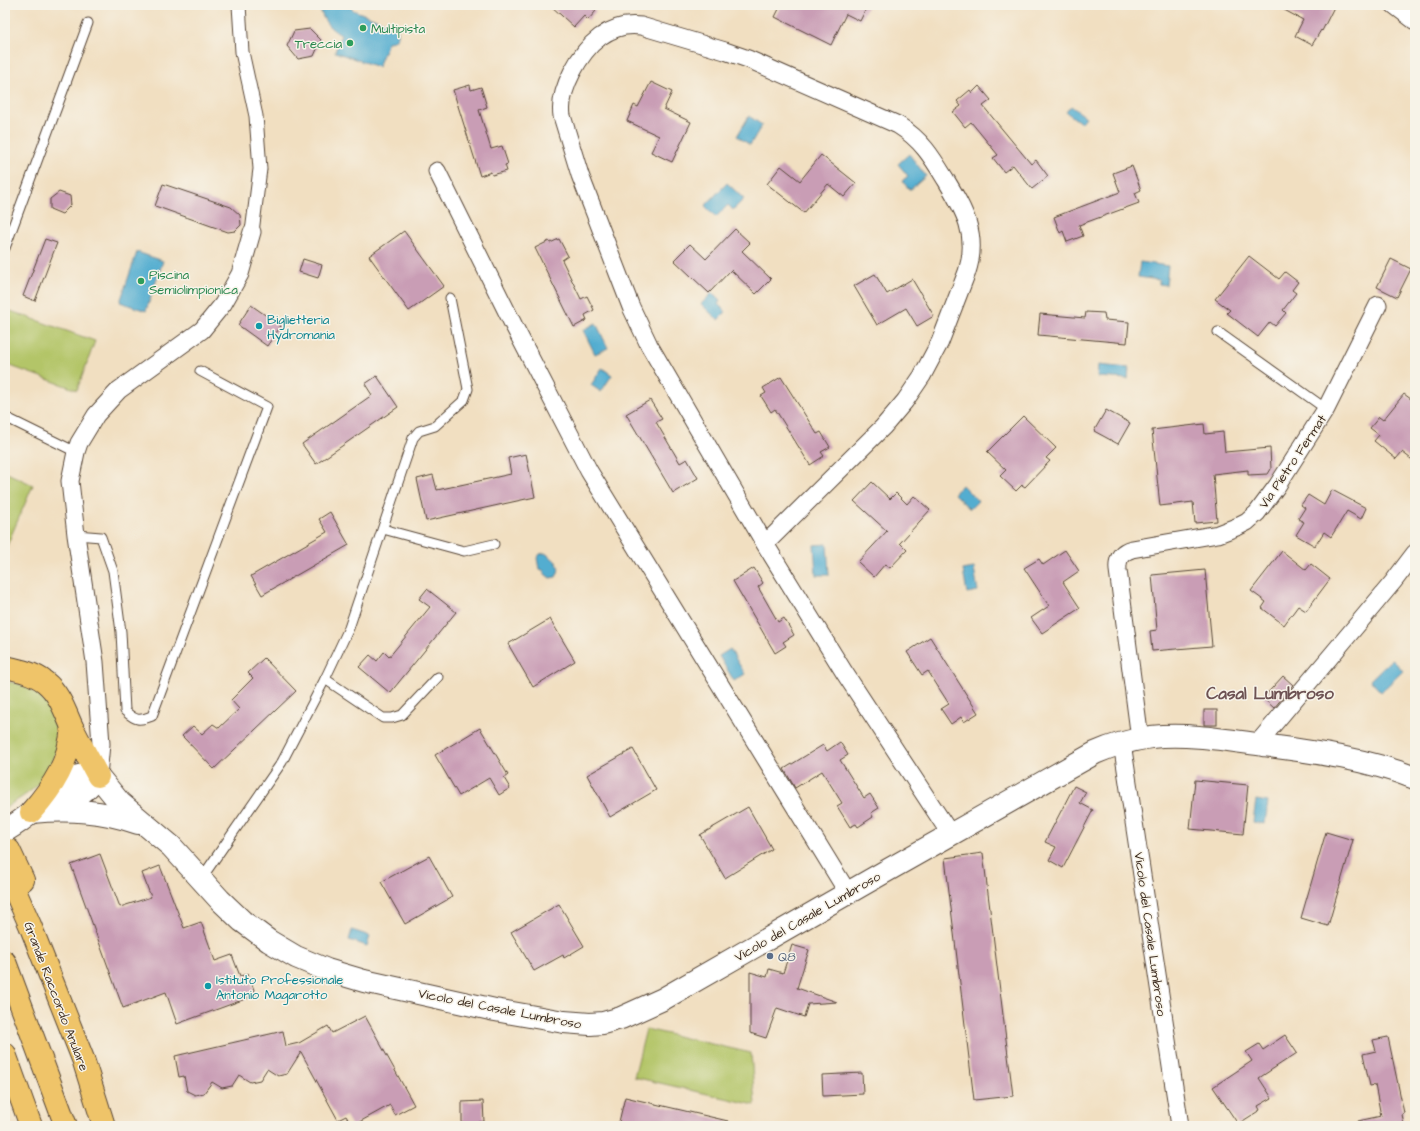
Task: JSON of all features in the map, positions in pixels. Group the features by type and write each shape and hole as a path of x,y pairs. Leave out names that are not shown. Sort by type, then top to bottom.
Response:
{"highway":[{"path":"5,668 22,671 33,675 46,682 54,691 98,776"},
{"path":"5,675 33,675"},
{"path":"13,837 51,788 61,770 69,746 72,727"},
{"name":"Grande Raccordo Anulare","path":"13,837 39,914 62,972 75,1019 83,1059 104,1126"},
{"path":"5,962 66,1126"},
{"path":"5,1054 30,1126"}],"street":[{"path":"13,837 52,807 71,800 86,790 98,776 101,744 95,662 76,535 70,481 79,443 96,416 119,390 202,330 223,304 240,274 252,232 260,169 256,116 242,52 239,5"},
{"path":"1394,5 1415,21"},
{"path":"765,544 883,427 910,394 940,342 967,272 970,263 971,246 968,223 963,209 930,153 917,139 898,125 736,55 646,27 634,25 624,26 609,31 600,37 592,44 578,62 570,76 562,98 561,108 562,116 580,175 634,315 649,345 765,544 844,672 952,835"},
{"path":"437,171 589,471 848,893"},
{"name":"Via Pietro Fermat","path":"1131,741 1118,570 1120,558 1124,552 1132,549 1218,534 1231,530 1247,522 1257,513 1277,486 1326,409 1378,306"},
{"path":"1258,744 1393,582 1415,552"},
{"name":"Vicolo del Casale Lumbroso","path":"98,776 120,803 171,846 229,909 253,930 284,951 320,968 354,978 495,1010 581,1024 595,1024 612,1020 631,1014 652,1004 1095,753 1131,741 1165,736 1222,739 1340,758 1380,767 1415,778"},
{"name":"Vicolo del Casale Lumbroso","path":"1131,741 1180,1126"},
{"path":"13,837 67,810 93,812 120,817 146,825"}],"lane":[{"path":"5,248 88,23"},
{"path":"201,879 282,762 325,679 349,628 413,438 419,431 435,426 464,400 468,389 450,298"},
{"path":"1218,332 1326,409"},
{"path":"76,535 101,537 113,571 121,632 125,711 133,718 142,720 152,716 267,407 200,371"},
{"path":"5,418 76,452"},
{"path":"383,529 464,552 494,544"},
{"path":"325,679 383,718 392,718 402,715 438,677"}],"green space":[{"path":"5,309 95,341 77,390 5,364"},
{"path":"5,472 33,485 5,550"},
{"path":"5,682 25,686 42,698 53,715 58,740 57,750 43,779 28,793 5,808"},
{"path":"646,1029 751,1053 755,1105 634,1077"}],"water":[{"name":"Multipista","path":"313,5 348,5 353,10 394,26 398,30 398,36 394,41 388,42 378,67 335,52 341,35 333,30 323,18 320,9 314,10"},
{"path":"1071,106 1086,117 1081,123 1066,112"},
{"path":"749,116 762,125 750,145 737,136"},
{"path":"909,154 926,176 910,190 902,181 908,176 898,164"},
{"path":"727,183 744,199 733,210 728,205 716,217 705,206"},
{"name":"Piscina Semiolimpionica","path":"137,252 163,261 146,311 120,302"},
{"path":"1140,262 1168,266 1166,285 1159,284 1159,280 1138,277"},
{"path":"712,293 720,301 718,304 726,312 718,320 701,304"},
{"path":"596,323 608,348 595,354 583,330"},
{"path":"1098,365 1129,368 1128,379 1097,377"},
{"path":"602,368 612,375 601,392 591,385"},
{"path":"962,485 978,501 970,509 954,494"},
{"path":"827,544 829,575 816,575 814,545"},
{"path":"545,553 557,563 559,569 556,577 550,578 543,570 539,569 537,558 540,554"},
{"path":"974,568 978,591 967,593 963,570"},
{"path":"730,649 745,674 734,681 719,656"},
{"path":"1392,659 1403,671 1381,692 1370,680"},
{"path":"1256,800 1268,802 1265,824 1253,822"},
{"path":"352,930 370,936 367,946 349,940"}],"building":[{"path":"550,5 595,5 592,8 596,11 588,20 584,16 574,27"},
{"path":"781,5 868,5 860,21 846,14 831,45 775,17"},
{"path":"1275,5 1335,5 1322,31 1321,30 1312,45 1295,36 1303,20"},
{"path":"310,29 321,40 314,56 298,59 287,46 294,31"},
{"path":"651,82 672,92 664,109 691,122 672,162 651,152 659,136 627,121 634,105 638,107"},
{"path":"470,85 471,90 481,87 487,107 479,110 491,149 502,146 508,164 505,165 507,171 492,175 491,172 480,176 453,90"},
{"path":"979,86 991,100 983,106 1031,164 1036,160 1048,176 1032,189 1013,165 1004,172 993,158 998,155 971,122 965,127 953,112 961,106 957,101 970,90 972,93"},
{"path":"821,155 856,183 844,197 828,184 804,213 767,184 781,166 800,181"},
{"path":"1132,166 1141,190 1135,193 1139,203 1079,225 1083,236 1067,242 1063,231 1060,233 1054,217 1120,192 1113,173"},
{"path":"163,184 231,207 240,215 241,225 235,231 228,232 155,206"},
{"path":"59,192 70,196 71,205 62,214 50,209 50,199"},
{"path":"735,229 750,243 742,251 771,279 756,294 731,270 709,293 674,260 690,244 706,259"},
{"path":"404,231 444,286 409,311 369,256"},
{"path":"45,239 57,243 35,301 23,296"},
{"path":"559,239 568,256 562,260 581,299 587,296 594,310 585,315 587,320 574,327 535,248 549,241 550,243"},
{"path":"1249,256 1279,279 1285,272 1298,282 1292,290 1296,293 1283,310 1286,313 1275,326 1270,322 1258,337 1227,313 1230,310 1215,299"},
{"path":"303,259 322,265 318,278 299,272"},
{"path":"1391,259 1411,269 1397,297 1377,287"},
{"path":"875,274 887,294 912,279 934,316 917,326 906,308 877,325 854,286"},
{"name":"Biglietteria Hydromania","path":"251,305 281,326 267,346 238,325"},
{"path":"1086,312 1104,313 1105,320 1129,322 1127,343 1038,335 1040,314 1085,318"},
{"path":"377,376 398,407 316,464 302,444 372,395 365,384"},
{"path":"781,377 817,434 821,432 830,447 821,452 824,456 810,465 775,409 771,412 761,396 766,393 763,388"},
{"path":"1404,394 1415,402 1415,462 1402,452 1396,459 1374,441 1379,435 1370,428 1379,417 1383,420"},
{"path":"650,400 662,419 656,422 680,463 687,459 698,478 673,493 626,414"},
{"path":"1106,410 1130,423 1118,444 1094,431"},
{"path":"1023,416 1056,448 1046,458 1050,461 1025,487 1022,485 1016,491 1000,476 1006,470 987,452"},
{"path":"1204,424 1205,434 1223,432 1225,452 1270,448 1271,469 1268,474 1248,475 1248,470 1213,474 1217,521 1195,523 1193,502 1160,506 1152,430"},
{"path":"526,454 535,497 426,521 417,479 433,475 437,490 511,474 508,458"},
{"path":"872,482 890,499 896,493 907,504 914,496 930,510 900,543 907,550 890,568 885,564 874,577 858,562 887,531 854,501"},
{"path":"1332,490 1366,508 1361,519 1347,511 1331,537 1324,532 1315,546 1296,535 1304,522 1298,519 1305,508 1301,505 1308,495 1324,505"},
{"path":"330,512 349,545 262,595 251,576 327,532 319,519"},
{"path":"1065,550 1079,571 1063,582 1080,608 1042,633 1031,618 1049,606 1024,568 1039,559 1043,565"},
{"path":"1282,551 1306,570 1311,564 1330,579 1306,611 1298,606 1284,625 1262,608 1266,602 1251,591"},
{"path":"754,568 763,583 758,587 778,622 784,618 794,635 783,642 786,646 775,653 733,581"},
{"path":"1205,570 1212,646 1152,651 1150,631 1157,630 1152,575"},
{"path":"427,589 456,612 390,693 359,667 370,655 377,661 384,652 389,657 430,607 419,599"},
{"path":"550,619 575,661 533,687 508,644"},
{"path":"930,637 978,713 964,722 961,717 951,724 941,709 949,704 928,671 922,675 907,652"},
{"path":"264,658 296,691 214,769 182,736 193,726 202,734 213,724 219,728 239,709 231,700 253,678 248,673"},
{"path":"1283,676 1293,685 1274,708 1263,698"},
{"path":"1204,710 1217,710 1217,725 1204,725"},
{"path":"480,728 508,775 504,778 510,788 499,795 489,778 459,796 435,755"},
{"path":"840,742 848,755 840,760 864,798 870,794 879,808 871,813 873,817 858,827 856,824 850,827 837,806 842,803 822,771 795,788 784,769 823,745 827,751"},
{"path":"633,749 656,790 610,817 587,775"},
{"path":"1195,780 1248,785 1243,834 1190,829"},
{"path":"1074,786 1086,792 1080,803 1093,810 1063,868 1049,860 1056,847 1045,842"},
{"path":"748,807 772,849 725,878 700,835"},
{"path":"1326,832 1353,840 1328,926 1301,918"},
{"path":"983,853 1013,1096 974,1100 945,858"},
{"path":"100,854 120,907 151,897 142,873 160,866 184,928 201,922 215,961 232,955 240,976 248,974 256,995 177,1024 166,992 123,1008 71,865"},
{"path":"429,856 452,897 405,924 381,882"},
{"path":"559,904 584,946 564,958 563,955 534,971 511,932"},
{"path":"792,945 809,950 797,988 837,1002 808,1004 804,1017 777,1008 766,1038 750,1033 750,972 767,977 769,969 783,973"},
{"path":"365,1016 414,1105 395,1115 390,1105 352,1126 346,1116 338,1120 301,1052 287,1074 278,1076 267,1069 260,1080 250,1082 239,1075 232,1086 222,1088 212,1082 204,1093 195,1095 187,1091 184,1076 179,1077 175,1056 283,1031 286,1046 299,1043 328,1026 332,1033"},
{"path":"1285,1035 1297,1053 1259,1078 1272,1098 1258,1106 1260,1110 1238,1124 1213,1087 1252,1061 1246,1052 1259,1044 1263,1050"},
{"path":"1388,1037 1404,1113 1402,1114 1404,1126 1358,1126 1358,1121 1381,1116 1375,1085 1370,1086 1363,1054 1376,1051 1373,1040"},
{"path":"862,1073 863,1094 823,1096 822,1075"},
{"path":"625,1097 728,1121 728,1126 618,1126"},
{"path":"483,1101 484,1122 479,1122 479,1126 462,1126 462,1102"}],"place":[{"name":"Multipista","path":"363,28"},
{"name":"Treccia","path":"350,43"},
{"name":"Piscina Semiolimpionica","path":"141,281"},
{"name":"Biglietteria Hydromania","path":"259,326"},
{"name":"Q8","path":"770,956"},
{"name":"Istituto Professionale Antonio Magarotto","path":"208,986"}],"district":[{"name":"Casal Lumbroso","path":"1270,693"}]}
